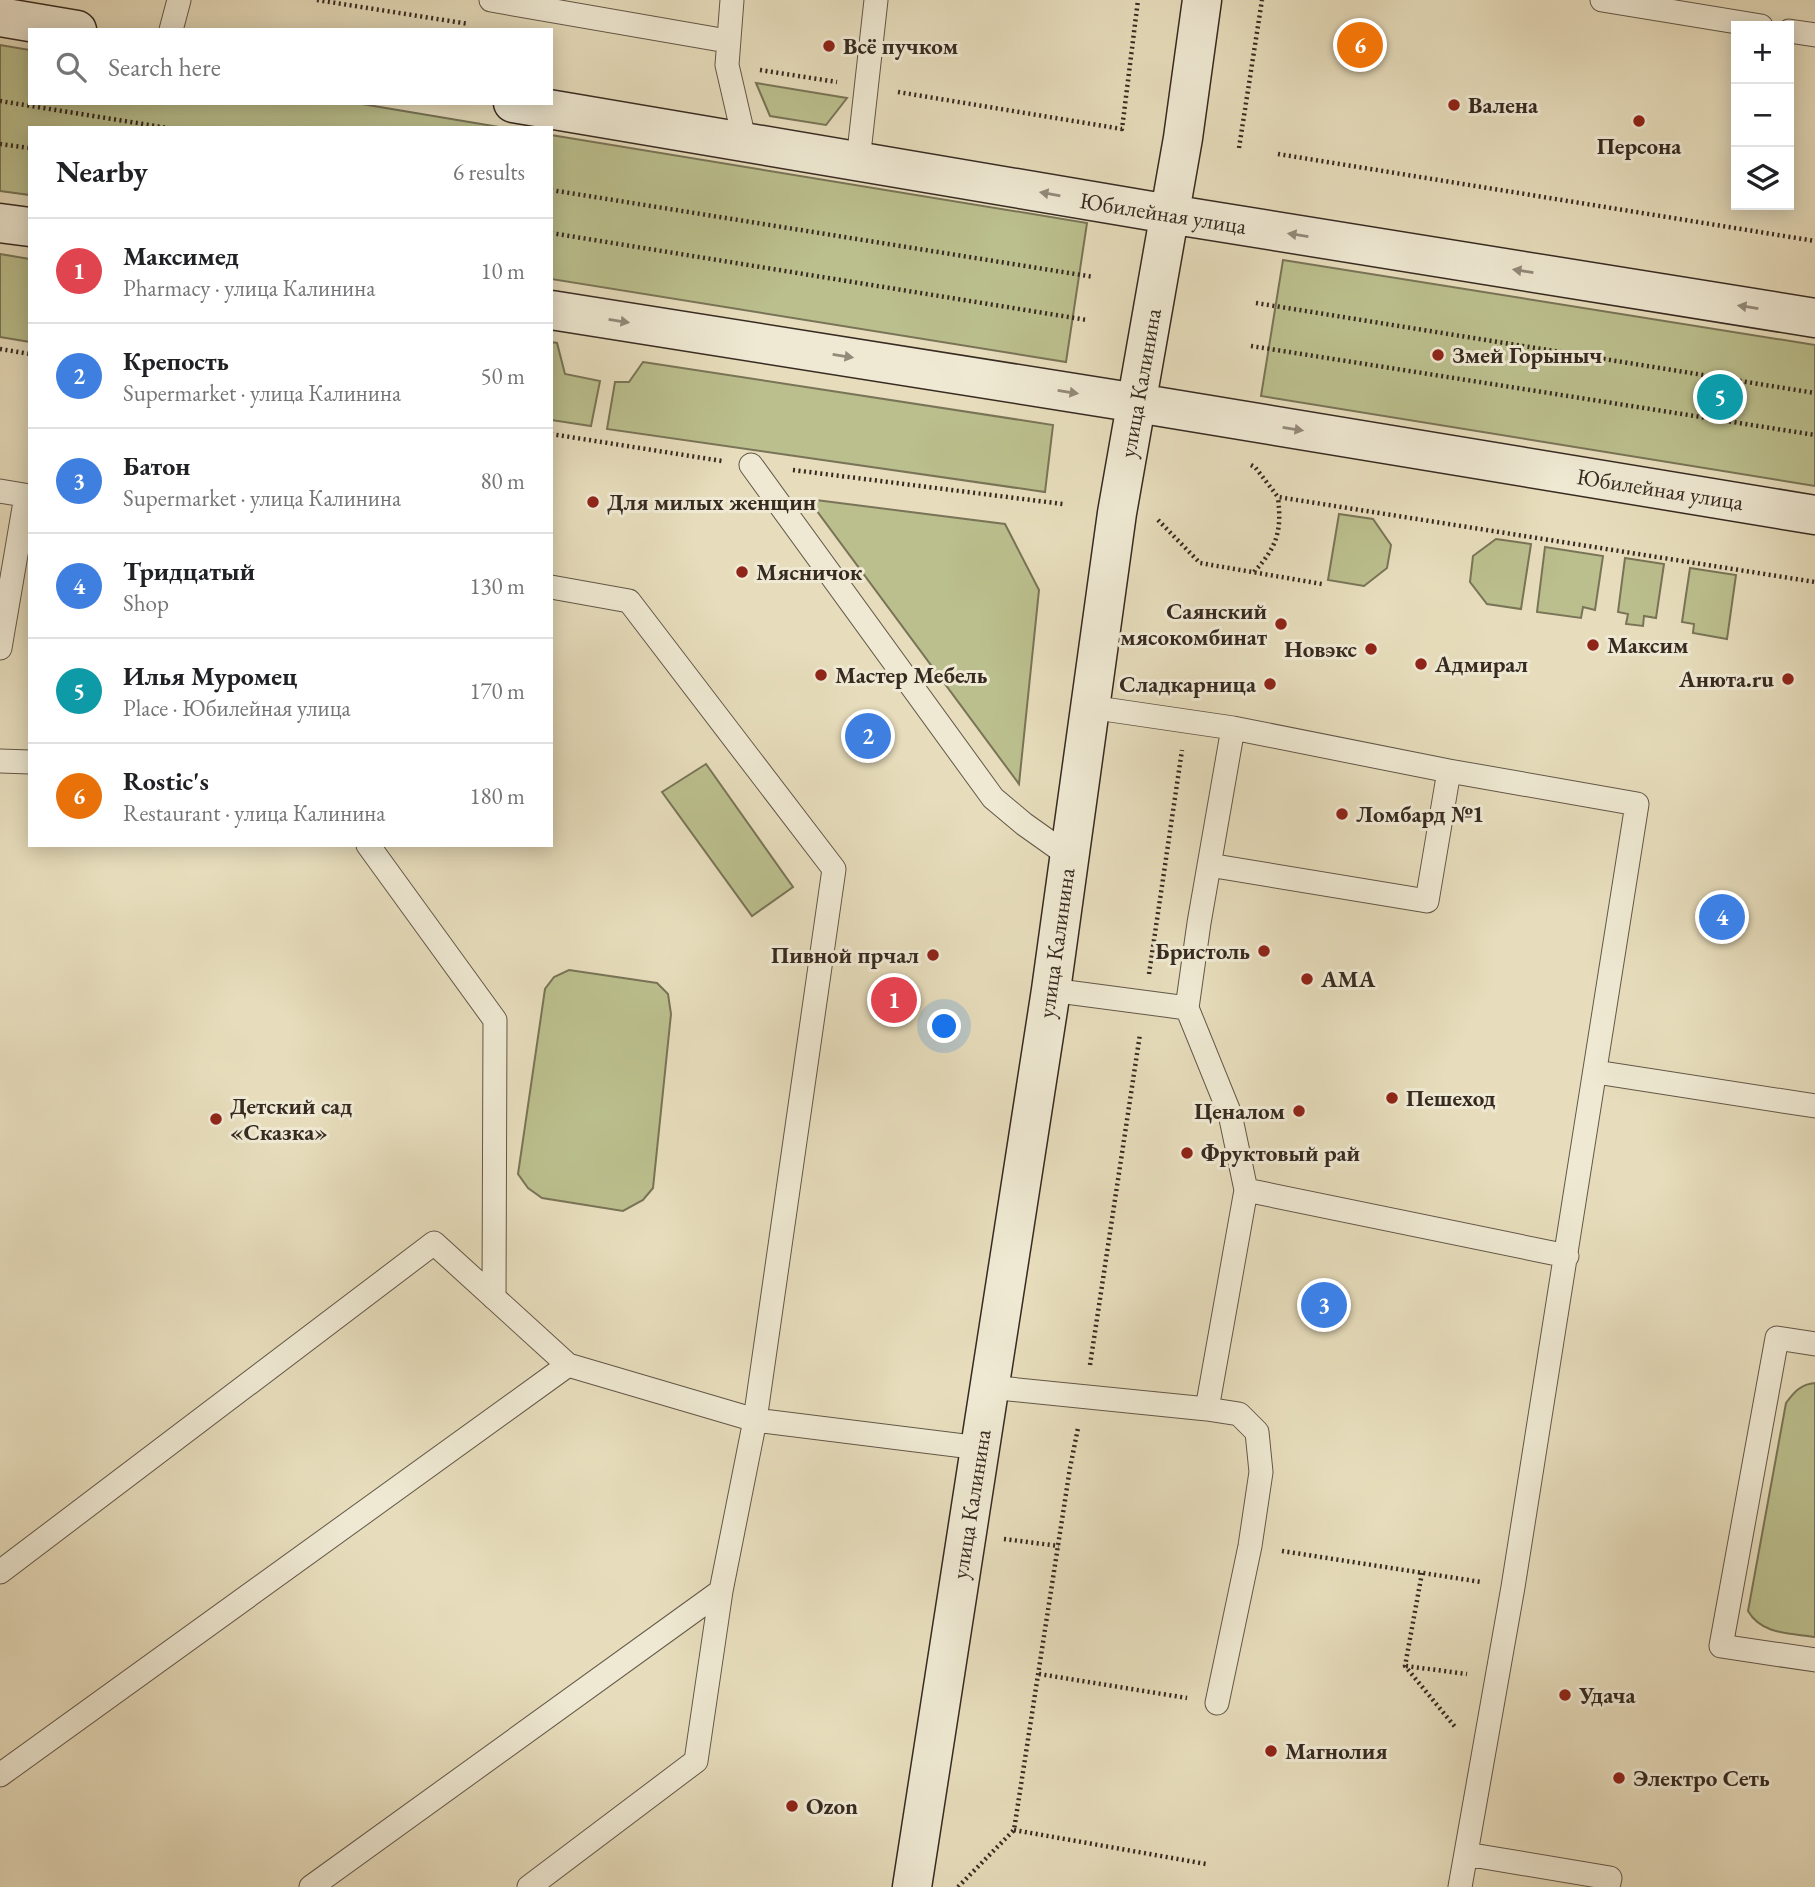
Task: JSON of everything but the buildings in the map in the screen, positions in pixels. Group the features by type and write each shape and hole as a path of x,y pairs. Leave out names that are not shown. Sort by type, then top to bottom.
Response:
{"main road":[{"name":"улица Калинина","path":"912,1887 1051,990 1117,513 1170,214 1202,0"},
{"path":"0,17 65,28"},
{"name":"Юбилейная улица","path":"525,105 1170,214 1815,318"},
{"path":"0,223 28,228"},
{"name":"Юбилейная улица","path":"553,310 1815,514"}],"lane":[{"path":"172,28 179,0"},
{"path":"491,0 727,41"},
{"path":"732,0 727,65 745,143"},
{"path":"858,161 876,0"},
{"path":"1602,0 1731,21"},
{"path":"1794,32 1815,35"},
{"path":"751,465 993,798 1069,856"},
{"path":"0,491 28,496 0,648"},
{"path":"529,1887 696,1760 721,1591 755,1420 834,869 629,601 553,587"},
{"path":"1090,707 1233,728 1448,771 1637,804 1513,1587 1460,1887"},
{"path":"1207,1409 1246,1190 1230,1114 1187,1008 1233,728"},
{"path":"0,761 28,762"},
{"path":"1209,865 1427,901 1448,771"},
{"path":"369,847 495,1020 494,1298"},
{"path":"1051,990 1187,1008"},
{"path":"1596,1072 1815,1106"},
{"path":"1246,1190 1567,1256"},
{"path":"0,1573 434,1243 568,1365 755,1420 979,1448"},
{"path":"1815,1344 1777,1338 1721,1646 1815,1660"},
{"path":"0,1775 568,1365"},
{"path":"989,1387 1207,1409 1239,1415 1257,1432 1261,1472 1250,1546 1217,1703"},
{"path":"311,1887 721,1591"},
{"path":"1466,1854 1609,1878 1608,1887"}],"path":[{"path":"317,0 479,26"},
{"path":"1122,129 1138,0"},
{"path":"1239,148 1262,0"},
{"path":"0,101 156,126"},
{"path":"0,144 28,148"},
{"path":"1278,154 1815,241"},
{"path":"553,190 1094,277"},
{"path":"553,233 1087,320"},
{"path":"1256,303 1815,393"},
{"path":"1251,346 1815,435"},
{"path":"0,349 28,354"},
{"path":"553,434 751,465 1063,504"},
{"path":"1245,463 1255,467 1278,497 1280,519 1277,540 1254,573"},
{"path":"1278,497 1815,582"},
{"path":"1156,518 1200,563 1322,584"},
{"path":"958,1887 1014,1830 1070,1468 1085,1396 1186,722"},
{"path":"995,1537 1059,1546"},
{"path":"1250,1546 1513,1587"},
{"path":"1422,1573 1405,1666 1483,1761"},
{"path":"1405,1666 1497,1678"},
{"path":"1039,1674 1130,1689"},
{"path":"1014,1830 1206,1864"}],"green space":[{"path":"0,45 28,50 28,105 368,105 493,126 28,126 28,195 0,191"},
{"path":"756,83 847,98 826,125 770,116"},
{"path":"553,135 1087,223 1066,362 553,279"},
{"path":"0,254 28,259 28,342 0,337"},
{"path":"1283,260 1815,345 1815,486 1261,396"},
{"path":"553,342 557,343 565,374 600,381 591,426 553,420"},
{"path":"643,362 1053,425 1045,492 607,429 615,382 629,382"},
{"path":"808,499 1005,524 1039,590 1019,784"},
{"path":"1339,514 1373,519 1391,545 1387,568 1364,586 1328,580"},
{"path":"1496,539 1531,544 1521,609 1487,604 1470,582 1473,556"},
{"path":"1545,547 1603,556 1595,610 1583,607 1581,618 1537,612"},
{"path":"1625,558 1664,564 1656,618 1644,616 1643,626 1626,624 1628,614 1618,612"},
{"path":"1690,568 1736,575 1727,639 1693,633 1694,624 1682,622"},
{"path":"706,764 793,887 752,916 662,792"},
{"path":"569,970 657,983 668,994 671,1014 653,1188 643,1200 623,1211 542,1198 528,1188 518,1174 545,989 554,977"},
{"path":"1815,1383 1815,1637 1769,1629 1754,1619 1748,1611 1786,1403 1798,1389"}],"place":[{"name":"Rostic's","path":"1360,45"},
{"name":"Всё пучком","path":"829,46"},
{"name":"Валена","path":"1454,105"},
{"name":"Персона","path":"1639,121"},
{"name":"Змей Горыныч","path":"1438,355"},
{"name":"Илья Муромец","path":"1720,397"},
{"name":"Для милых женщин","path":"593,502"},
{"name":"Мясничок","path":"742,572"},
{"name":"Саянский мясокомбинат","path":"1281,624"},
{"name":"Максим","path":"1593,645"},
{"name":"Новэкс","path":"1371,649"},
{"name":"Адмирал","path":"1421,664"},
{"name":"Мастер Мебель","path":"821,675"},
{"name":"Анюта.ru","path":"1788,679"},
{"name":"Сладкарница","path":"1270,684"},
{"name":"Крепость","path":"868,736"},
{"name":"Ломбард №1","path":"1342,814"},
{"name":"Тридцатый","path":"1722,917"},
{"name":"Бристоль","path":"1264,951"},
{"name":"Пивной прчал","path":"933,955"},
{"name":"АМА","path":"1307,979"},
{"name":"Максимед","path":"894,1000"},
{"name":"Пешеход","path":"1392,1098"},
{"name":"Ценалом","path":"1299,1111"},
{"name":"Детский сад «Сказка»","path":"216,1119"},
{"name":"Фруктовый рай","path":"1187,1153"},
{"name":"Батон","path":"1324,1305"},
{"name":"Удача","path":"1565,1695"},
{"name":"Магнолия","path":"1271,1751"},
{"name":"Электро Сеть","path":"1619,1778"},
{"name":"Ozon","path":"792,1806"}]}
